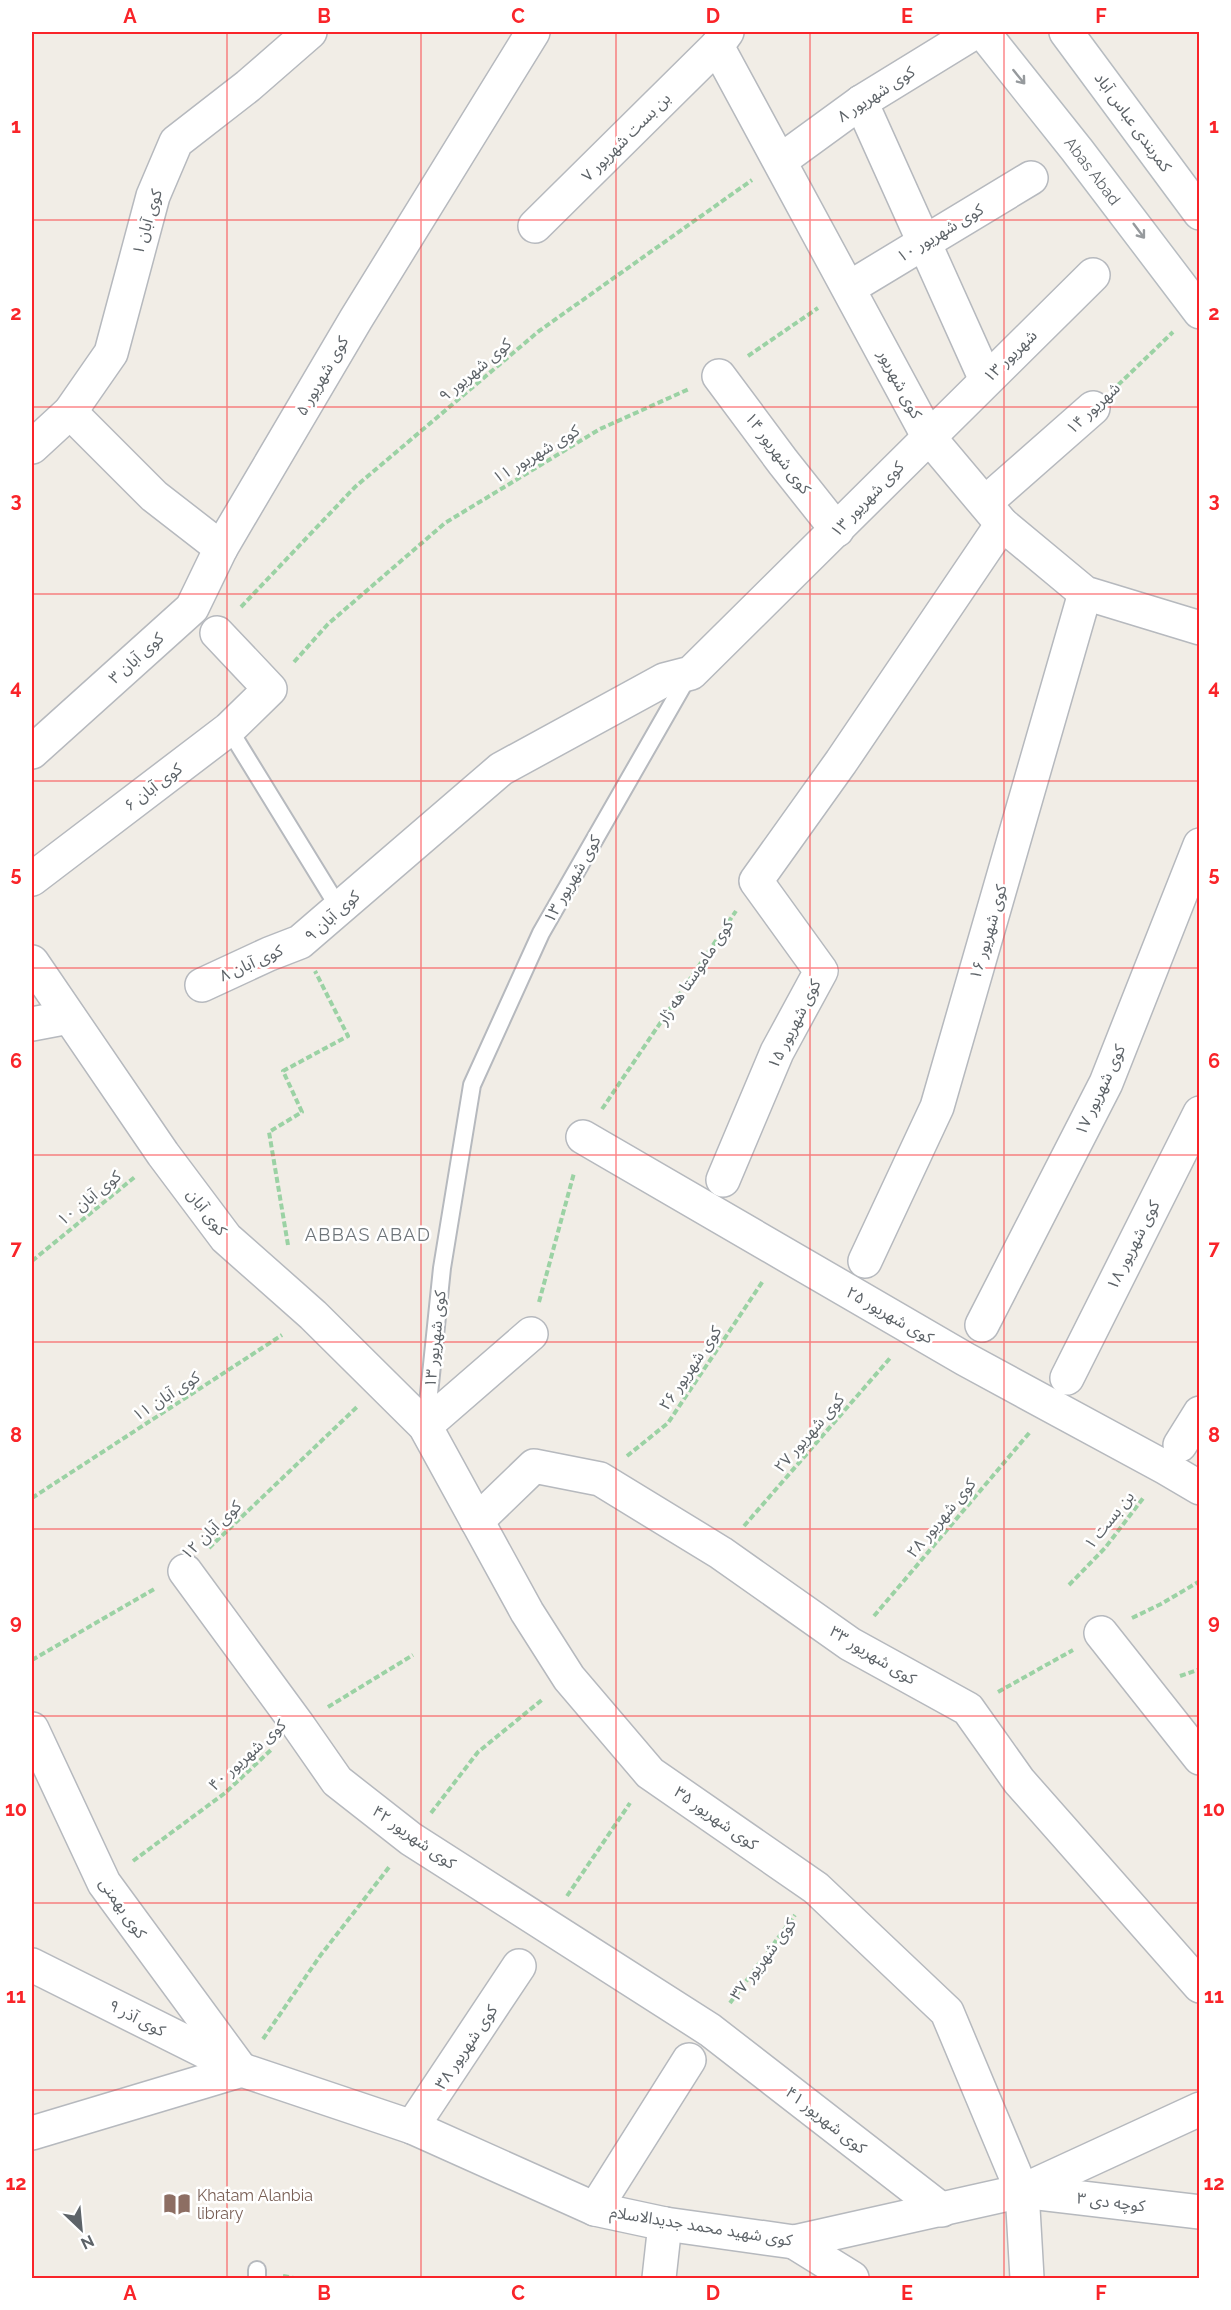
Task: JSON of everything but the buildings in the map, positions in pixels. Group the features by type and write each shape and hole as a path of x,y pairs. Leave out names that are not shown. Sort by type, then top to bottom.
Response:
{"street":[{"name":"کوی آبان ۱","path":"32,447 70,412 111,353 153,196 176,141 248,86 310,32"},
{"name":"کوی شهریور ۵","path":"221,549 356,319 533,32"},
{"name":"کوی شهریور ۸","path":"780,161 861,102 975,32"},
{"name":"Abas Abad","path":"983,32 1077,150 1198,310"},
{"name":"کمربندی عباس آباد","path":"1066,32 1200,213"},
{"name":"کوی شهریور","path":"722,39 780,161 928,436 993,513 1085,593 1200,628"},
{"name":"بن بست شهریور ۷","path":"535,226 722,39"},
{"path":"861,102 986,380"},
{"name":"کوی شهریور ۱۰","path":"849,288 1031,178"},
{"name":"شهریور ۱۳","path":"928,436 1093,275"},
{"name":"کوی شهریور ۱۴","path":"719,376 837,530"},
{"name":"شهریور ۱۴","path":"993,513 1093,408"},
{"path":"70,412 154,496 221,549"},
{"name":"کوی شهریور ۱۳","path":"691,673 837,530 928,436"},
{"path":"756,881 842,762 993,513"},
{"name":"کوی آبان ۳","path":"32,752 192,608 221,549"},
{"name":"کوی شهریور ۱۶","path":"865,1261 937,1107 1085,593"},
{"path":"217,633 270,689"},
{"name":"کوی آبان ۹","path":"300,942 501,769 664,680 691,673"},
{"name":"کوی آبان ۶","path":"32,879 229,729 270,689"},
{"name":"کوی شهریور ۱۷","path":"982,1325 1106,1083 1200,846"},
{"name":"کوی شهریور ۱۵","path":"723,1180 777,1052 821,971 756,881"},
{"name":"کوی آبان ۸","path":"202,985 300,942"},
{"name":"کوی آبان","path":"32,962 163,1154 226,1238 305,1308 425,1426"},
{"path":"32,1024 69,1017"},
{"name":"کوی شهریور ۱۸","path":"1067,1377 1200,1113"},
{"name":"کوی شهریور ۲۵","path":"583,1137 1051,1407 1173,1456 1200,1488"},
{"path":"425,1426 531,1334"},
{"path":"1173,1456 1200,1413"},
{"name":"کوی شهریور ۳۵","path":"425,1426 527,1612 569,1678 650,1773 816,1888 947,2012 1022,2191 1027,2278"},
{"name":"کوی شهریور ۳۳","path":"477,1521 534,1466 600,1479 721,1553 850,1644 968,1709 1019,1781 1197,1977"},
{"name":"کوی شهریور ۴۲","path":"185,1571 337,1781 411,1839 710,2030"},
{"path":"1101,1633 1200,1758"},
{"name":"کوی بهمنی","path":"32,1729 104,1883 242,2070"},
{"name":"کوی آذر ۹","path":"32,1965 242,2070"},
{"name":"کوی شهریور ۳۸","path":"412,2127 519,1966"},
{"name":"کوی شهریور ۴۱","path":"710,2030 942,2210"},
{"path":"595,2209 689,2060"},
{"path":"32,2133 242,2070"},
{"name":"کوی شهید محمد جدیدالاسلام","path":"242,2070 412,2127 595,2209 665,2224 794,2242 1022,2191 1200,2109"},
{"name":"کوچه دی ۳","path":"1022,2191 1200,2212"},
{"path":"659,2278 665,2224"},
{"path":"794,2242 852,2278"}],"lane":[{"name":"کوی شهریور ۱۳","path":"425,1426 442,1268 472,1085 541,933 691,673"},
{"path":"229,729 339,908"}],"path":[{"name":"کوی شهریور ۹","path":"217,633 355,487 530,339 694,220 780,161"},
{"name":"کوی شهریور ۱۱","path":"270,689 328,624 445,523 600,429 719,376 849,288"},
{"name":"شهریور ۱۴","path":"1093,408 1198,310"},
{"name":"کوی ماموستا هه ژار","path":"531,1334 583,1137 756,881"},
{"name":"کوی آبان ۹","path":"300,942 348,1036 283,1071 302,1112 269,1132 305,1308"},
{"name":"کوی آبان ۱۰","path":"32,1261 163,1154"},
{"name":"کوی شهریور ۲۶","path":"600,1479 668,1423 782,1252"},
{"name":"کوی آبان ۱۱","path":"32,1498 305,1308"},
{"name":"کوی شهریور ۲۷","path":"721,1553 915,1330"},
{"name":"کوی آبان ۱۲","path":"32,1660 185,1571 382,1383"},
{"name":"کوی شهریور ۲۸","path":"850,1644 1051,1407"},
{"name":"بن بست ۱","path":"1069,1585 1105,1548 1173,1456"},
{"name":"کوی شهریور ۴۰","path":"104,1883 225,1793 298,1725 413,1655"},
{"path":"548,1925 650,1773"},
{"name":"کوی شهریور ۳۷","path":"710,2030 816,1888"}],"place":[{"name":"Khatam Alanbia library","path":"177,2204"}],"district":[{"name":"ABBAS ABAD","path":"368,1234"}]}
